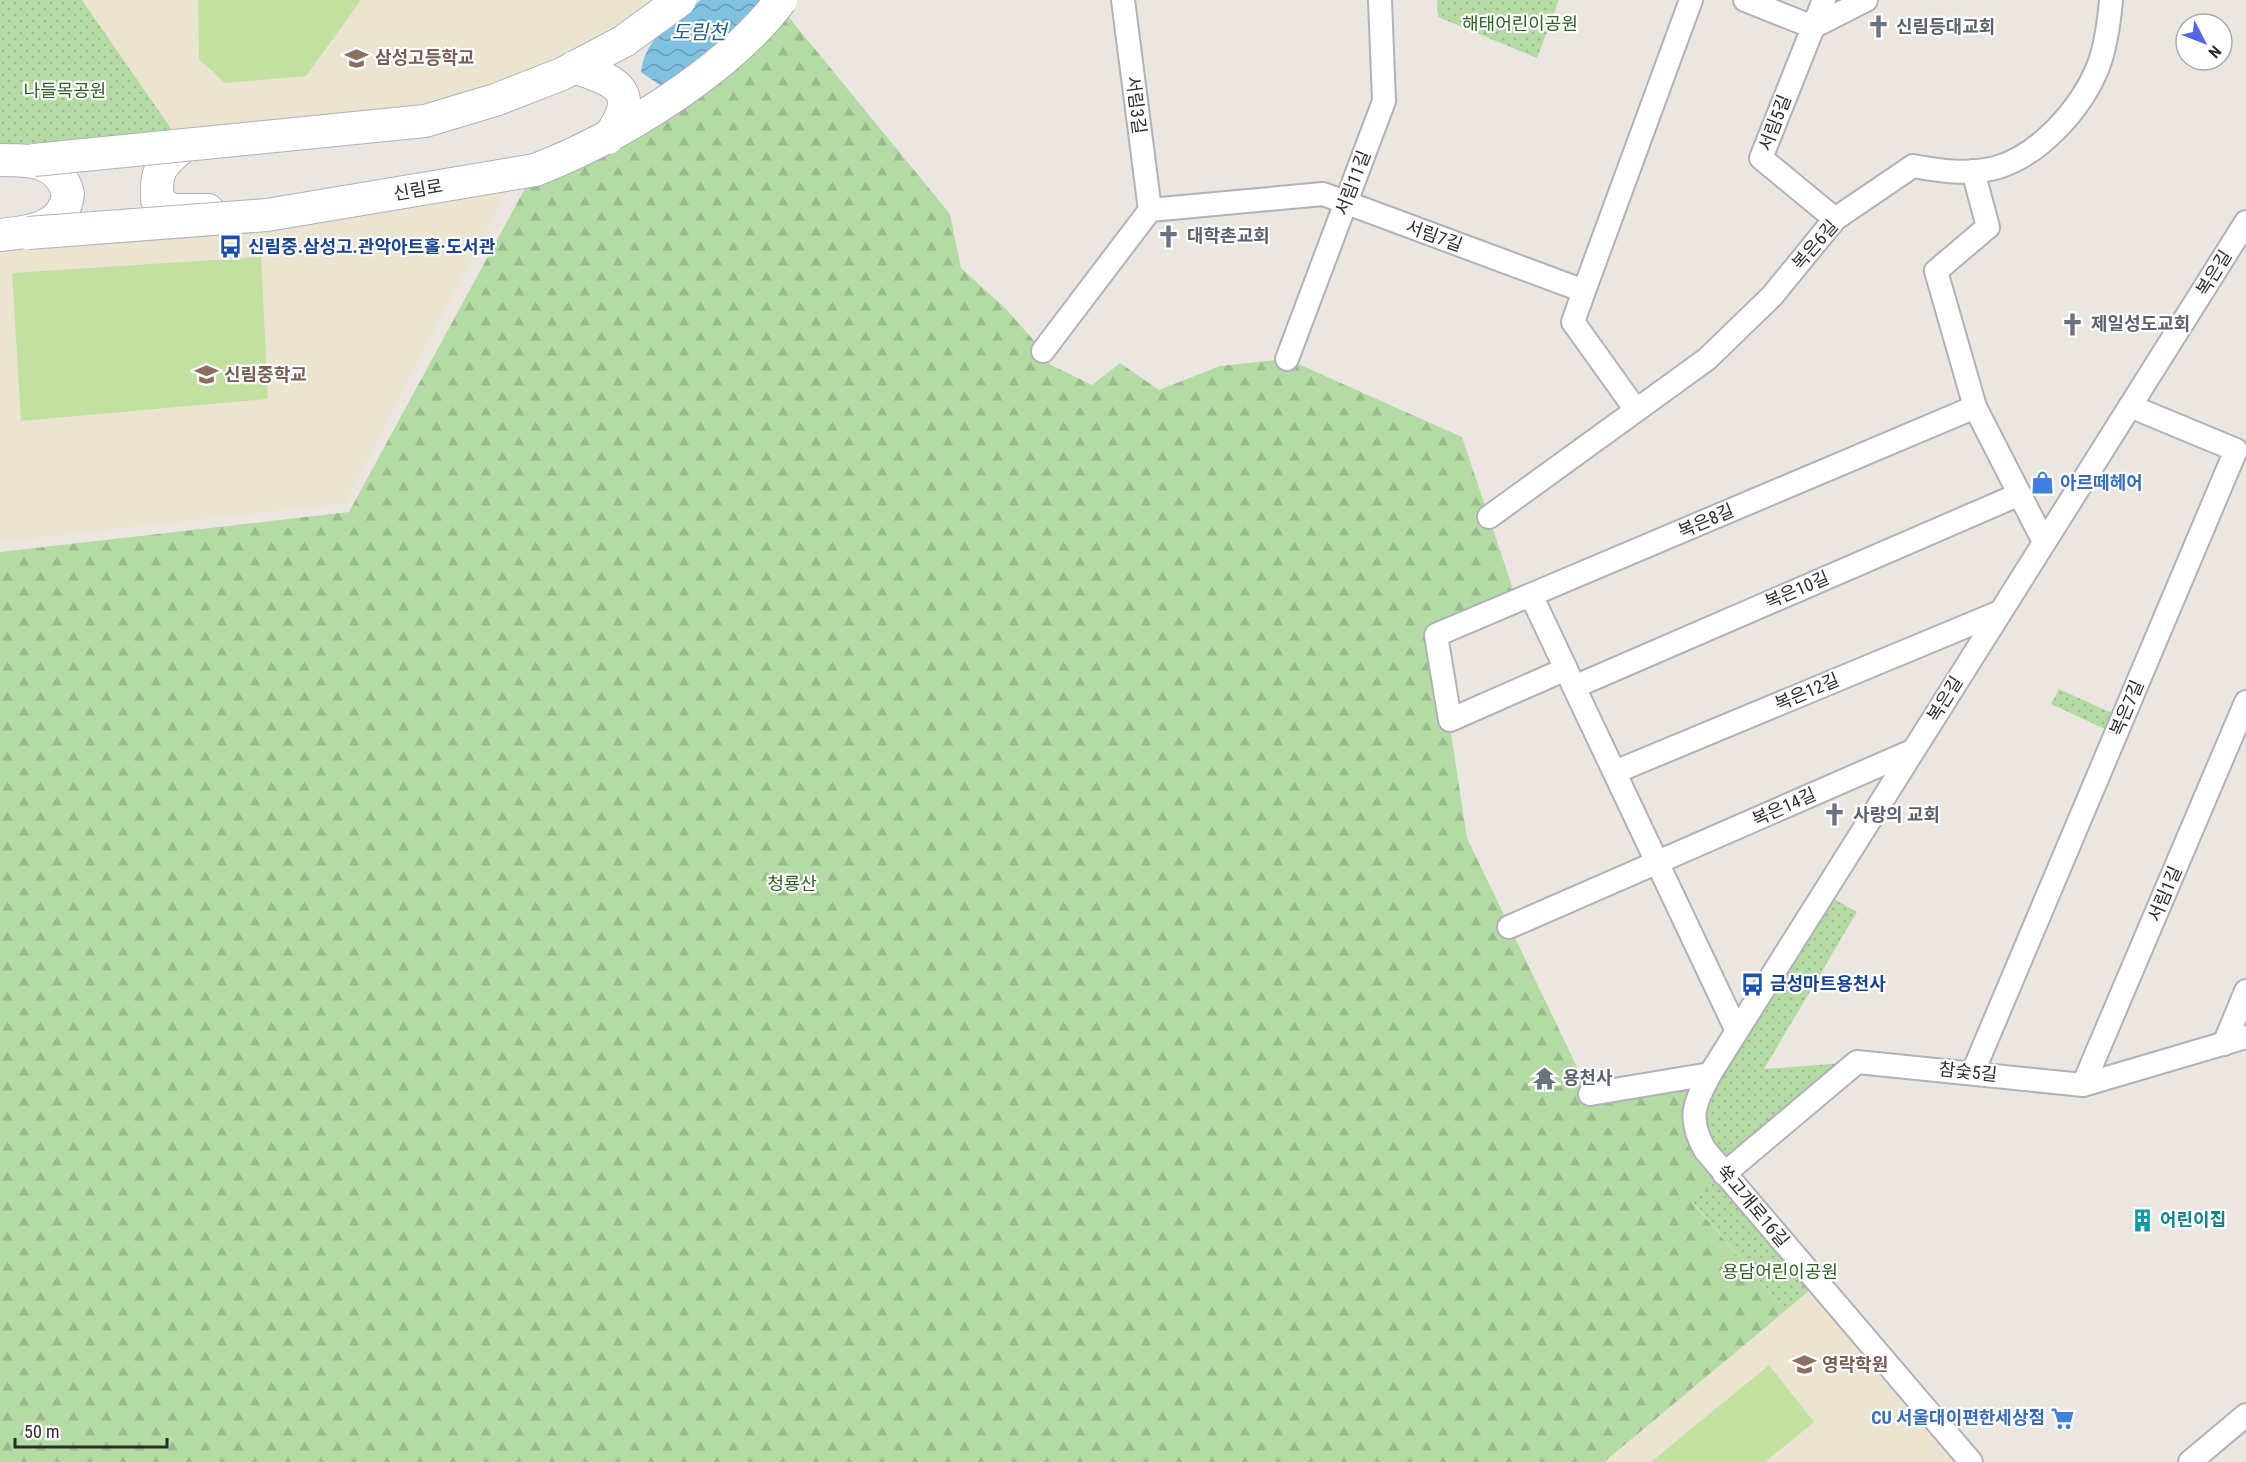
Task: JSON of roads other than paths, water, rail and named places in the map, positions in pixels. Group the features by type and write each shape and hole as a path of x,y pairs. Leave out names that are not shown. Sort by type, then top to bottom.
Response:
{"main road":[{"path":"0,160 34,160 425,121 495,100 574,67 624,41 681,0"},
{"name":"신림로","path":"14,234 267,215 535,170 576,154 608,138 661,105 722,58 781,0"},
{"path":"574,67 611,81 621,93 626,104 624,111 608,138"},
{"path":"183,146 161,165 156,177 158,200 171,210 211,210 233,218"},
{"path":"14,234 56,220 67,203 68,194 56,172 34,160"}],"street":[{"name":"서림3길","path":"1123,0 1150,210"},
{"name":"서림11길","path":"1287,359 1384,101 1380,0"},
{"path":"1636,410 1573,322 1692,0"},
{"path":"1745,0 1813,27 1866,0"},
{"name":"서림5길","path":"1824,0 1761,158 1835,219"},
{"name":"복은6길","path":"1489,517 1707,359 1772,296 1835,219 1913,166 1954,172 1996,168 2018,158 2060,124 2080,98 2097,68 2108,32 2111,0"},
{"path":"1973,171 1988,227 1936,271 1975,407 2044,542"},
{"name":"서림7길","path":"1150,210 1323,194 1584,291"},
{"path":"1043,351 1150,210"},
{"name":"복은길","path":"1710,1074 1736,1029 2246,222"},
{"name":"복은7길","path":"1973,1072 2236,450 2130,406"},
{"name":"복은8길","path":"1450,720 1436,635 1975,407"},
{"name":"복은10길","path":"1450,720 1570,678 2020,494"},
{"path":"1532,595 1736,1029"},
{"name":"복은12길","path":"1615,772 2000,612"},
{"name":"서림1길","path":"2083,1086 2246,702"},
{"name":"복은14길","path":"1509,927 1911,751"},
{"path":"2224,1044 2246,991"},
{"name":"참숯5길","path":"1724,1174 1857,1062 1973,1072 2083,1086 2246,1037"},
{"path":"1590,1094 1710,1074"},
{"name":"쑥고개로16길","path":"1710,1074 1694,1109 1694,1124 1705,1150 1971,1462"},
{"path":"2190,1462 2246,1416"}],"water":[{"name":"도림천","path":"701,0 771,0 714,52 661,86 641,72 648,49 663,30"}],"place":[{"name":"신림등대교회","path":"1878,27"},
{"name":"삼성고등학교","path":"357,58"},
{"name":"대학촌교회","path":"1169,236"},
{"name":"신림중.삼성고.관악아트홀·도서관","path":"230,247"},
{"name":"제일성도교회","path":"2073,324"},
{"name":"신림중학교","path":"206,375"},
{"name":"아르떼헤어","path":"2042,483"},
{"name":"사랑의 교회","path":"1835,815"},
{"name":"금성마트용천사","path":"1752,984"},
{"name":"용천사","path":"1545,1078"},
{"name":"어린이집","path":"2142,1220"},
{"name":"영락학원","path":"1804,1365"},
{"name":"CU 서울대이편한세상점","path":"2063,1418"}],"park label":[{"name":"해태어린이공원","path":"1520,24"},
{"name":"나들목공원","path":"65,91"},
{"name":"청룡산","path":"792,884"},
{"name":"용담어린이공원","path":"1780,1272"}]}
